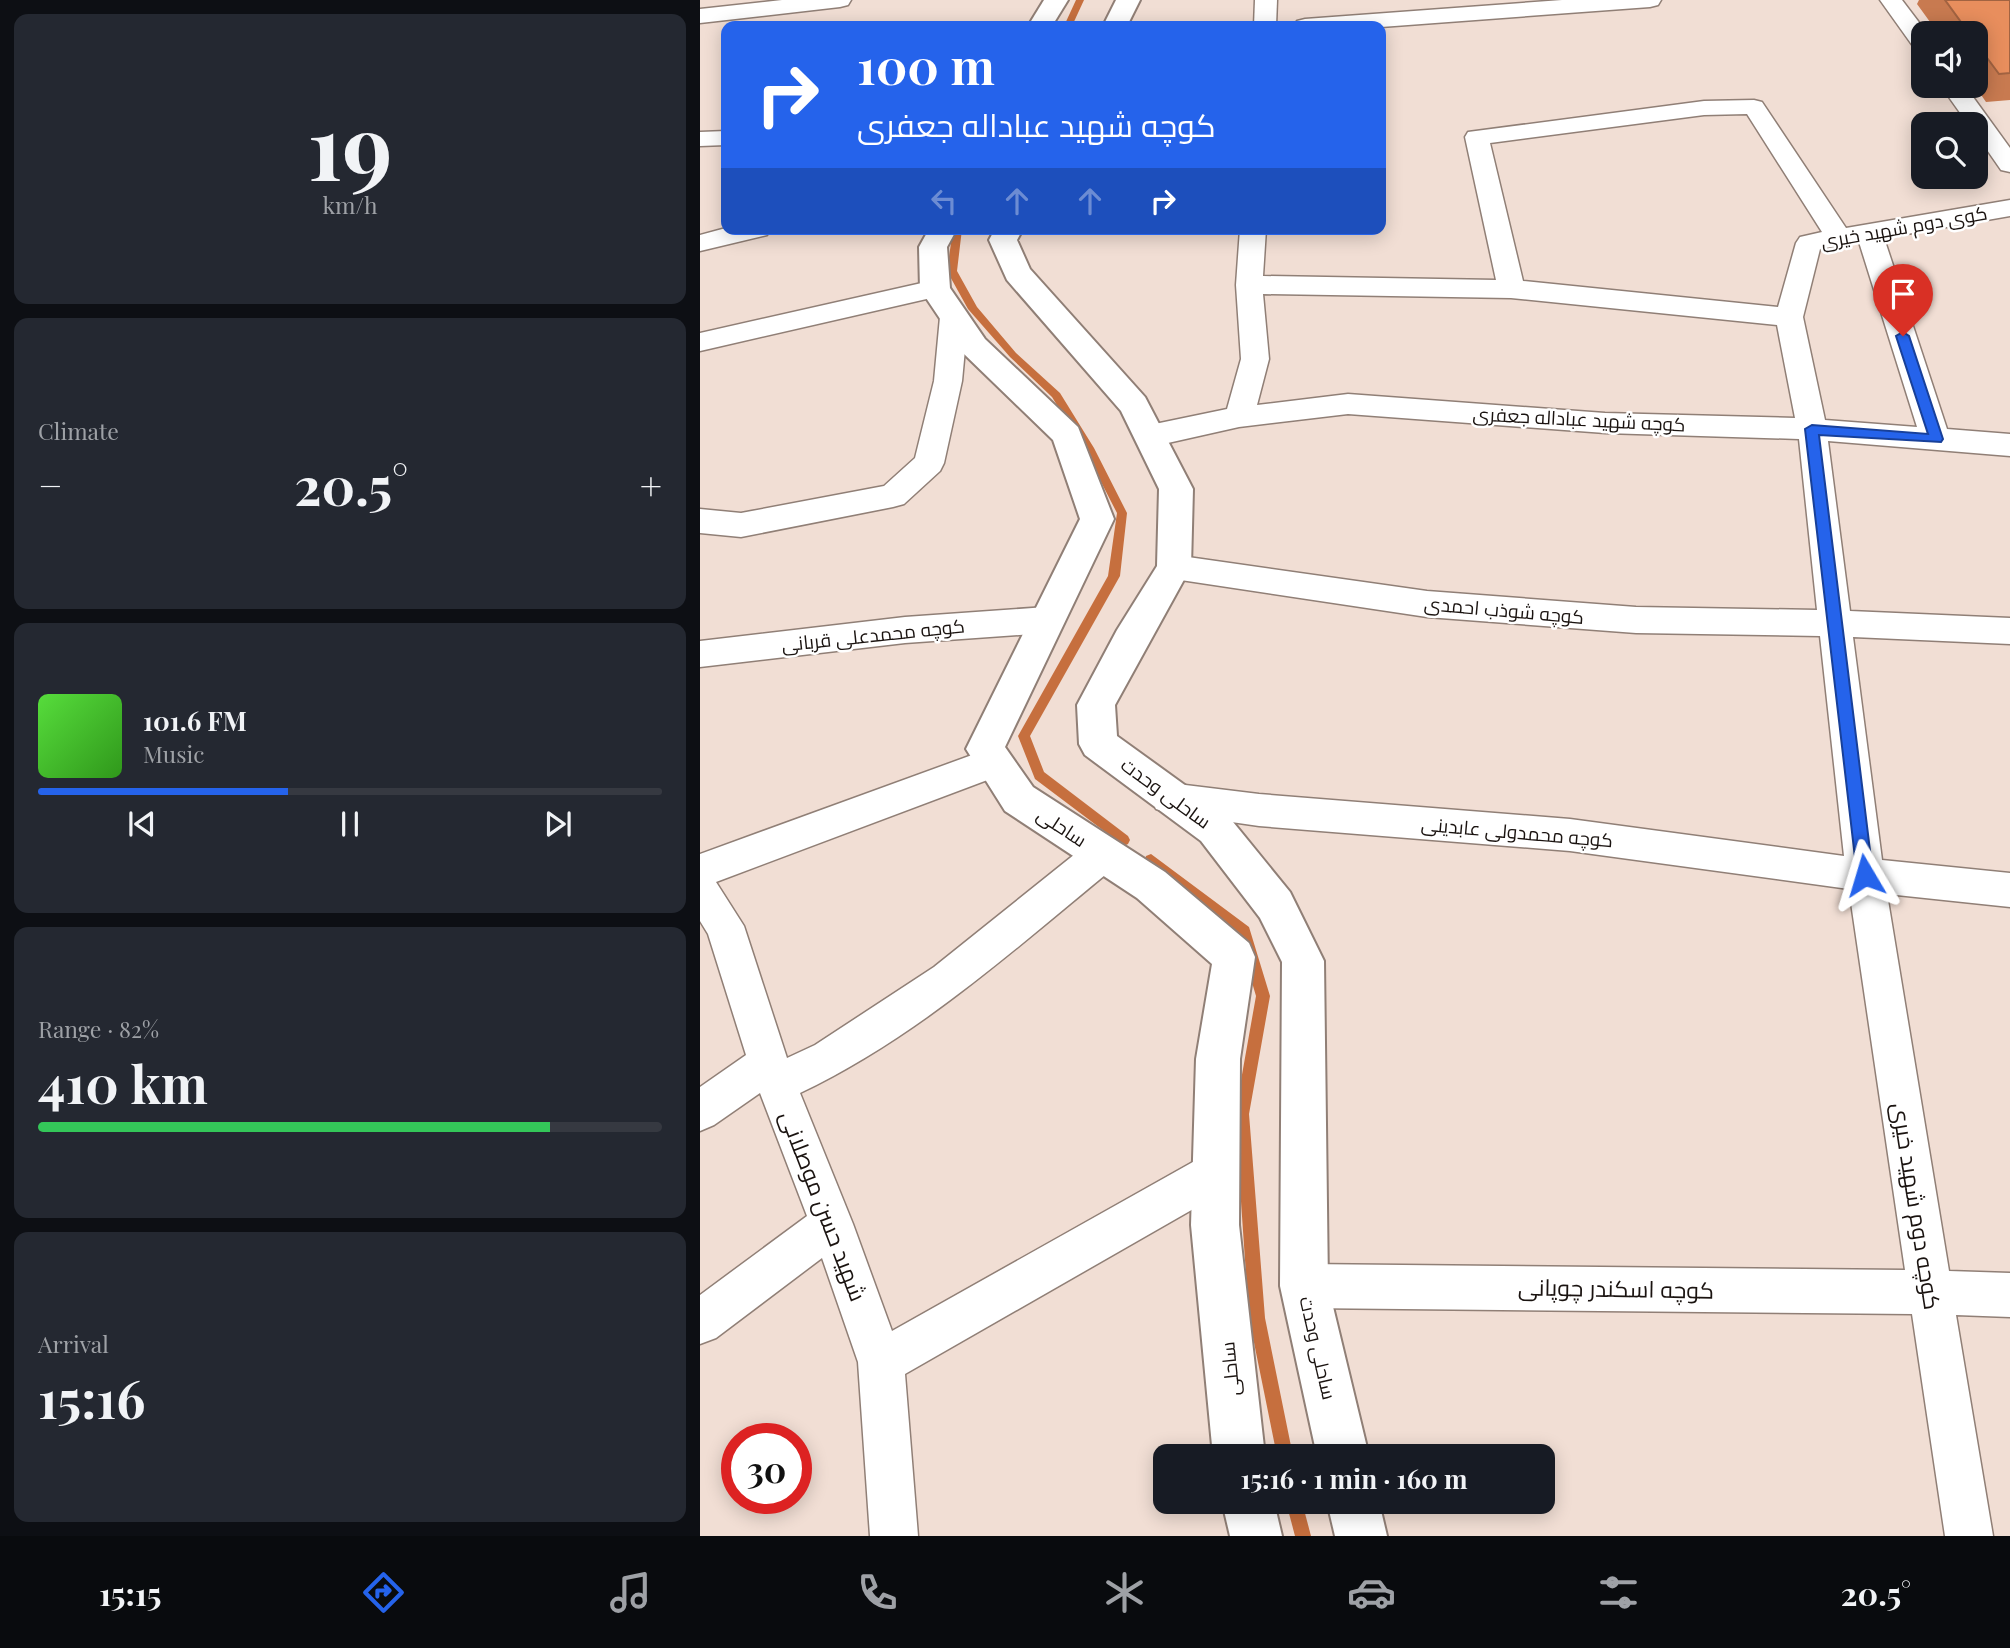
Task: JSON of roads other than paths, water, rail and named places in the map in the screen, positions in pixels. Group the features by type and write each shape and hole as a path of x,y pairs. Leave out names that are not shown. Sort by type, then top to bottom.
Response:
{"street":[{"path":"700,16 840,0 838,21"},
{"path":"1043,21 1056,0"},
{"path":"1118,21 1129,0"},
{"path":"1265,21 1266,0"},
{"path":"1372,21 1650,0"},
{"path":"1891,0 1911,28"},
{"path":"1962,98 2010,165"},
{"path":"1511,289 1477,137 1704,108 1754,107 1839,238"},
{"path":"700,139 721,138"},
{"name":"کوی دوم شهید خیری","path":"1865,875 1812,429 1788,317 1809,243 2010,208"},
{"path":"1869,233 1936,439"},
{"path":"700,243 733,235"},
{"path":"700,520 741,525 893,496 929,464 948,381 945,303 933,247 940,235"},
{"name":"ساحلی وحدت","path":"1006,235 1003,240 1017,273 1135,405 1176,489 1174,567 1130,640 1096,705 1098,744 1215,829 1275,905 1303,961 1304,1286 1340,1444"},
{"path":"1239,418 1255,359 1249,285 1253,235"},
{"path":"1249,285 1511,289 1788,317"},
{"path":"700,342 945,303"},
{"path":"700,871 994,762 985,749 1097,519 1067,435 974,346 945,303"},
{"name":"کوچه شهید عباداله جعفری","path":"1150,436 1239,418 1348,404 1605,423 1812,429 2010,445"},
{"name":"کوچه شوذب احمدی","path":"1174,567 1427,604 1636,620 1836,622"},
{"name":"کوچه محمدعلی قربانی","path":"700,654 905,630 1046,620"},
{"path":"1836,622 2010,631"},
{"name":"ساحلی","path":"994,762 1019,799 1151,885 1234,957 1217,1059 1215,1225 1238,1444"},
{"name":"کوچه محمدولی عابدینی","path":"1169,798 1272,811 1570,835 1865,875 2010,890"},
{"path":"700,1111 772,1073 829,1059 947,981 1103,854"},
{"name":"کوچه دوم شهید خیری","path":"1865,875 1969,1536"},
{"name":"شهید حسن موصلانی","path":"700,890 725,926 772,1073 832,1224 881,1362 894,1536"},
{"path":"881,1362 1215,1172"},
{"path":"700,1322 832,1224"},
{"name":"کوچه اسکندر چوپانی","path":"1304,1286 2010,1295"},
{"path":"1251,1514 1256,1536"},
{"path":"1356,1514 1362,1536"}],"waterway":[{"path":"1070,21 1080,0"},
{"path":"957,235 952,271 973,309 1013,355 1056,395 1089,448 1122,513 1114,576 1024,736 1039,775 1124,840"},
{"path":"1151,860 1244,931 1263,996 1242,1114 1257,1318 1283,1444"},
{"path":"1297,1514 1303,1536"}]}
